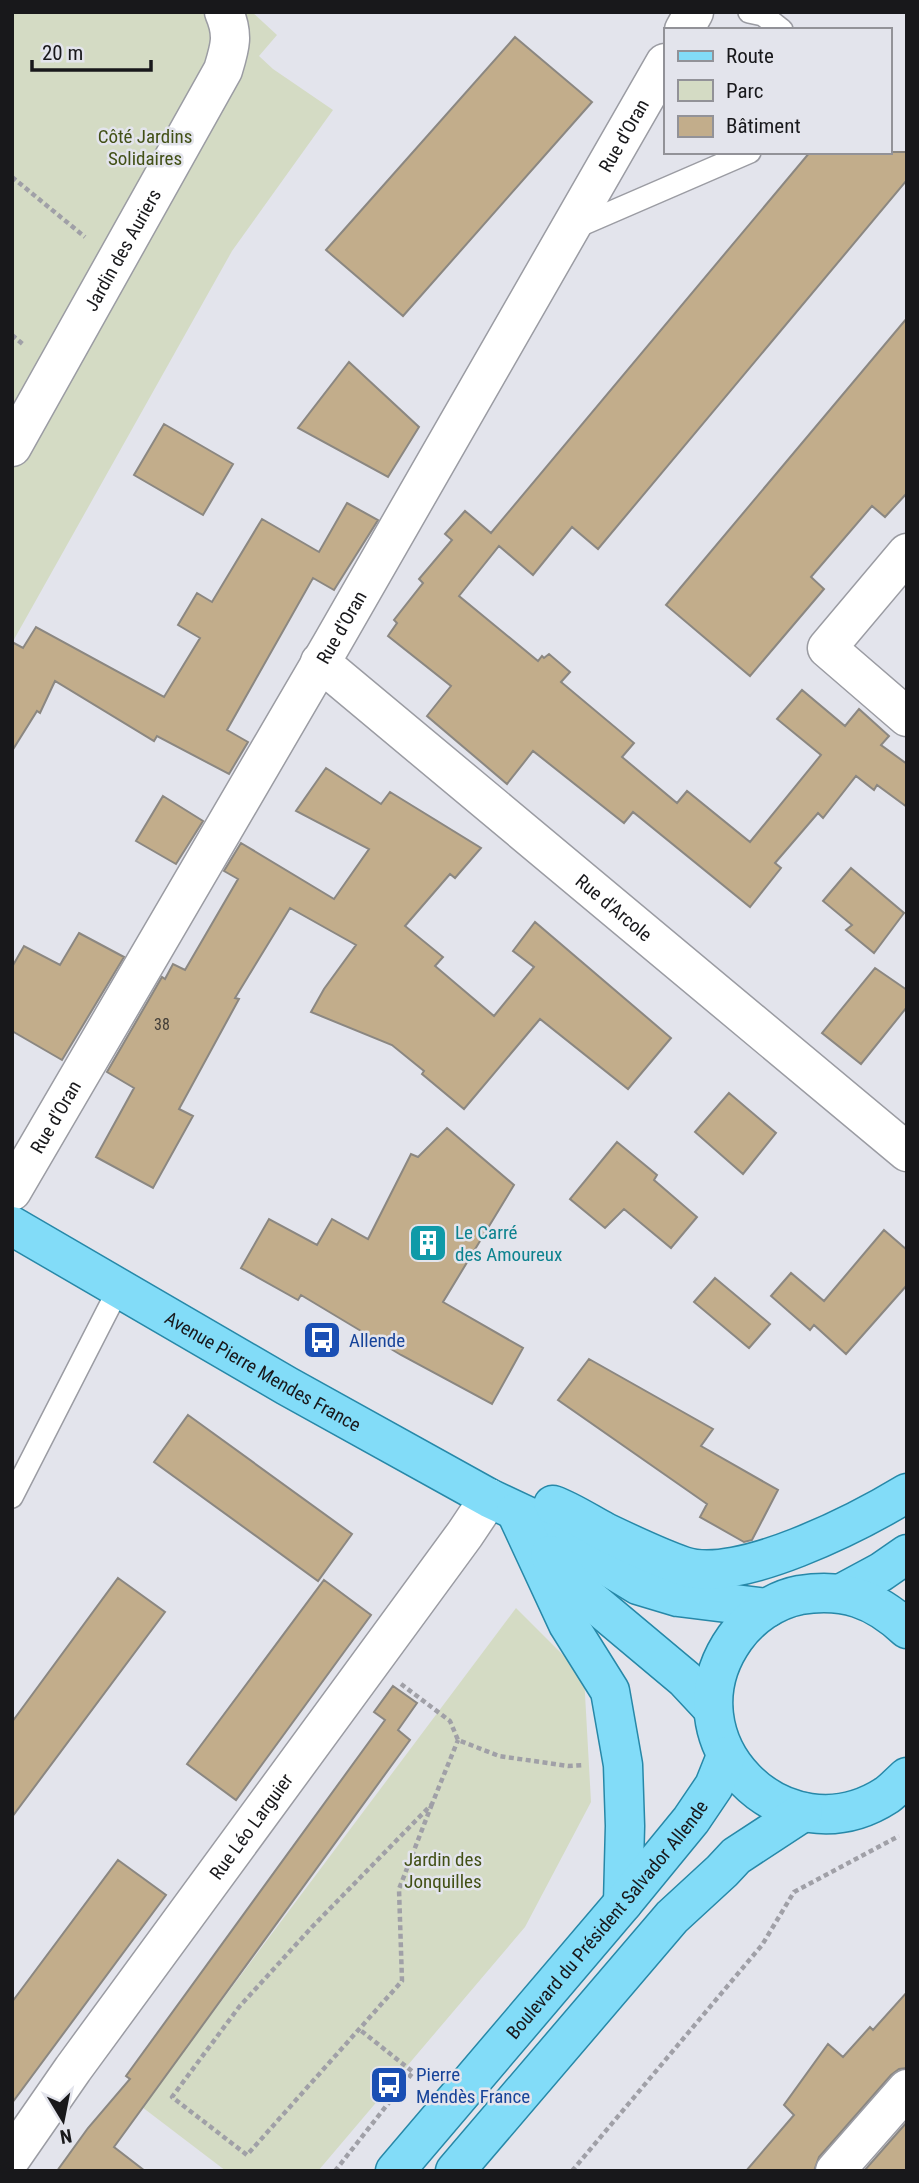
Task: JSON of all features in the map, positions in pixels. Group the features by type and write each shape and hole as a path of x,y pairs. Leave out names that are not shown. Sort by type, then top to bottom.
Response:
{"main road":[{"name":"Avenue Pierre Mendes France","path":"12,1226 287,1386 503,1505 557,1531 592,1557 638,1585 678,1597 767,1608"},
{"path":"623,1903 623,1765 610,1691 568,1624 503,1505 554,1505 608,1534 685,1567 720,1569 750,1565 798,1547 907,1493"},
{"name":"Avenue Pierre Mendes France","path":"503,1505 574,1586 685,1679 713,1709"},
{"path":"842,1593 907,1554"},
{"path":"907,1629 891,1614 868,1601 842,1593 816,1592 790,1597 767,1608 743,1627 726,1651 715,1679 713,1709 717,1733 726,1756 740,1776 779,1805 803,1812 833,1814 862,1807 888,1794 907,1777"},
{"name":"Boulevard du Président Salvador Allende","path":"395,2171 691,1820 714,1786 726,1756"},
{"path":"455,2171 672,1917 736,1856 803,1812"}],"street":[{"name":"Jardin des Auriers","path":"12,447 223,70 230,47 231,27 225,12"},
{"path":"685,28 695,12"},
{"name":"Rue d'Oran","path":"12,1191 664,65"},
{"path":"907,553 827,648 907,717"},
{"name":"Rue d'Arcole","path":"320,662 907,1152"},
{"name":"Rue Léo Larguier","path":"12,2157 73,2069 466,1534 503,1505"},
{"path":"835,2171 907,2089"}],"lane":[{"path":"749,12 763,15 779,28"},
{"path":"570,230 745,154"},
{"path":"12,1497 119,1288"}],"path":[{"path":"12,177 116,262"},
{"path":"372,1662 450,1721 458,1740 399,1889 402,1981 247,2155 172,2097 239,2007 321,1917 432,1804"},
{"path":"458,1740 499,1756 568,1766 623,1765"},
{"path":"572,2171 762,1945 794,1892 907,1832"},
{"path":"335,2171 413,2072 359,2029"}],"green space":[{"name":"Côté Jardins Solidaires","path":"12,12 252,12 277,35 259,56 273,69 333,110 232,251 12,643"},
{"name":"Jardin des Jonquilles","path":"516,1608 584,1676 591,1802 525,1927 318,2171 226,2171 142,2107"}],"building":[{"path":"515,37 592,102 403,316 326,250"},
{"path":"907,152 907,180 598,549 572,527 533,575 499,546 459,596 538,661 549,654 570,672 561,682 634,743 622,757 677,803 687,791 750,842 821,755 777,719 802,690 845,726 859,709 889,736 881,745 907,764 907,807 877,785 874,790 856,776 823,818 818,813 775,863 781,868 750,907 633,812 624,823 533,751 507,784 427,716 451,686 388,636 397,623 394,620 423,583 419,579 452,540 445,534 465,511 491,533 808,154"},
{"path":"907,318 907,493 885,517 872,506 811,577 824,589 750,676 666,605"},
{"path":"349,362 419,427 388,477 298,428"},
{"path":"164,424 233,464 203,515 134,475"},
{"path":"347,503 378,520 334,590 313,578 227,730 248,742 229,774 157,736 154,741 55,681 40,713 37,711 12,751 12,642 23,648 36,627 164,697 200,638 178,625 197,593 212,602 262,519 319,552"},
{"path":"326,768 381,804 390,792 481,848 455,878 450,874 405,926 443,957 435,966 494,1016 534,967 513,951 535,922 671,1038 628,1089 540,1019 464,1109 392,1045 311,1012 356,945 290,908 235,998 239,999 179,1109 193,1116 153,1188 96,1157 134,1088 107,1072 162,977 165,979 173,964 185,970 238,879 224,871 241,843 334,899 369,849 296,811"},
{"path":"163,796 203,821 176,864 136,841"},
{"path":"851,868 904,913 874,953 846,930 852,925 823,901"},
{"path":"79,933 124,957 62,1060 12,1031 12,967 24,946 60,965"},
{"path":"875,968 907,990 907,1007 861,1064 822,1033"},
{"path":"729,1093 776,1133 743,1174 695,1132"},
{"name":"Le Carré des Amoureux","path":"447,1128 514,1185 443,1302 523,1348 492,1404 401,1355 301,1295 298,1300 241,1268 269,1219 317,1245 332,1219 368,1239 411,1154 418,1157"},
{"path":"617,1142 657,1175 654,1180 697,1217 671,1248 624,1209 605,1228 570,1199"},
{"path":"884,1230 907,1250 907,1285 846,1354 814,1325 810,1330 771,1296 791,1273 824,1301"},
{"path":"715,1278 770,1324 749,1348 694,1302"},
{"path":"589,1359 713,1429 701,1446 778,1490 752,1540 744,1542 700,1517 707,1504 558,1400"},
{"path":"188,1415 352,1534 318,1581 154,1462"},
{"path":"118,1578 165,1612 12,1817 12,1722"},
{"path":"324,1580 371,1615 236,1800 187,1764"},
{"path":"393,1686 417,1703 398,1730 410,1740 114,2147 145,2171 57,2171 88,2128 130,2079 126,2076 385,1720 374,1712"},
{"path":"118,1860 166,1895 12,2103 12,2002"},
{"path":"907,1992 907,2068 899,2069 891,2075 819,2157 814,2171 746,2171 794,2115 784,2105 828,2044 843,2057 870,2027 873,2030"},
{"path":"907,2122 907,2171 864,2171"}],"place":[{"name":"Le Carré des Amoureux","path":"428,1243"},
{"name":"Allende","path":"322,1340"},
{"name":"Pierre Mendès France","path":"389,2085"}]}
